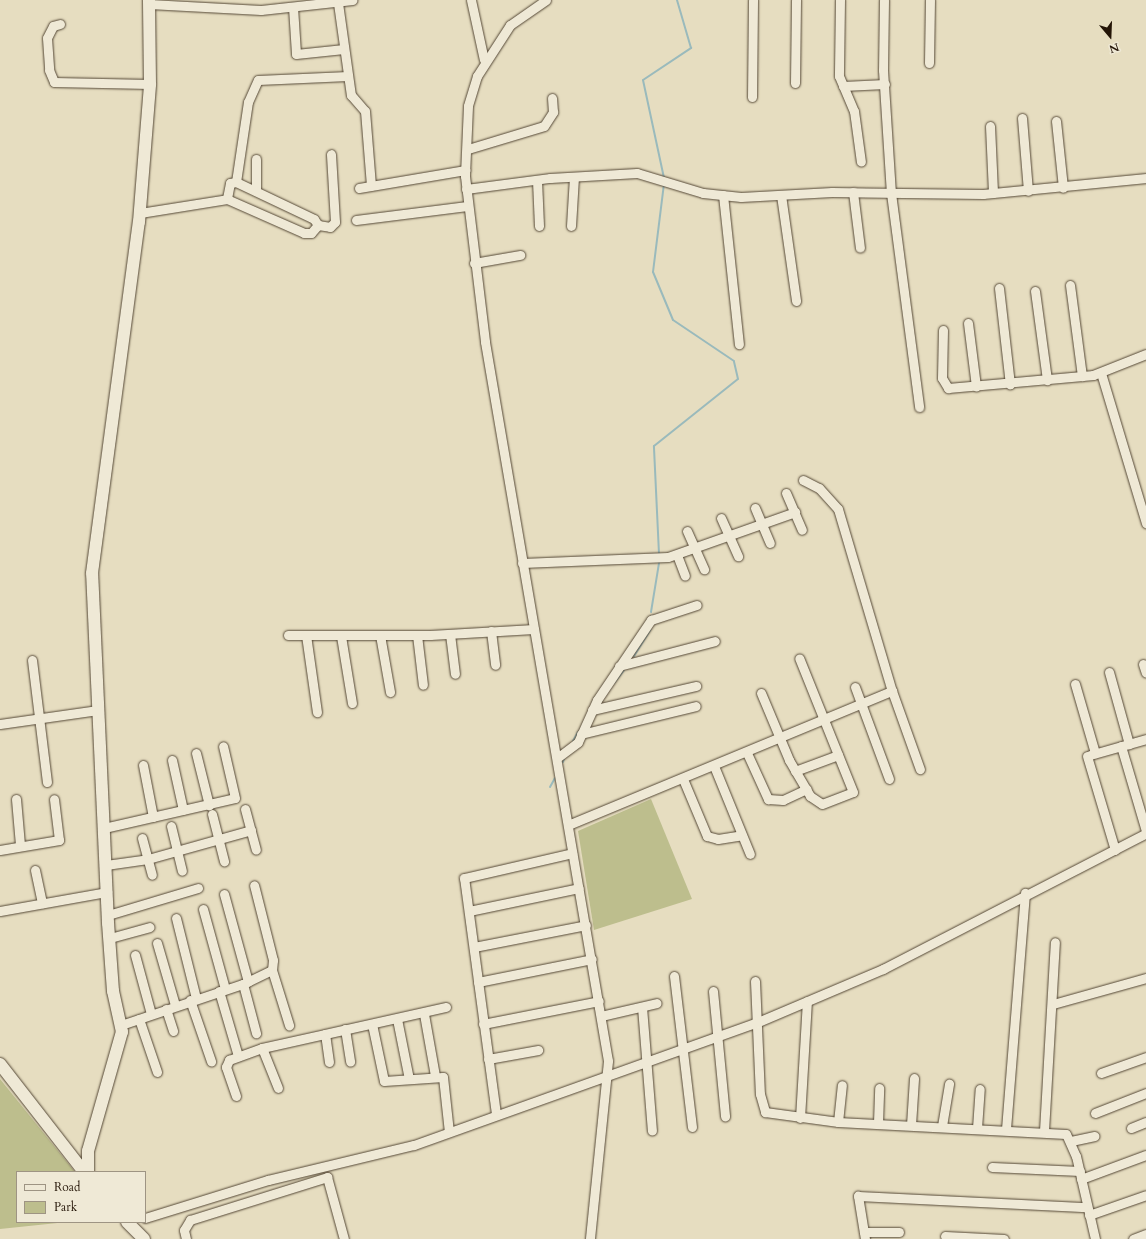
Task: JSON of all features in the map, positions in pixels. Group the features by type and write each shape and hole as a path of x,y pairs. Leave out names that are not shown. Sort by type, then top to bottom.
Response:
{"street":[{"path":"88,1171 88,1152 120,1047 121,1025 114,992 108,915 92,573 140,213 150,84 149,2 261,10 338,3 352,0"},
{"path":"471,0 484,60"},
{"path":"546,0 510,25 484,60 472,89 466,189 474,263 522,563 602,1016 608,1061 590,1239"},
{"path":"752,97 753,0"},
{"path":"796,0 796,83"},
{"path":"840,0 839,76 854,111 861,162"},
{"path":"884,0 885,84 891,192 919,407"},
{"path":"929,63 930,0"},
{"path":"338,3 351,95 365,111 371,186"},
{"path":"293,7 296,54 344,49"},
{"path":"60,24 53,26 47,38 49,70 54,82 150,84"},
{"path":"236,182 248,102 258,80 348,76"},
{"path":"843,86 885,84"},
{"path":"468,149 544,126 553,112 552,98"},
{"path":"1022,118 1028,191"},
{"path":"1056,121 1063,188"},
{"path":"990,126 993,193"},
{"path":"227,199 230,183 236,182 314,219 318,225 330,227 335,222 332,154"},
{"path":"256,159 256,191"},
{"path":"359,188 466,170"},
{"path":"466,189 574,177 650,175 669,183 723,195 781,195 853,192 993,193 1063,188 1146,178"},
{"path":"571,226 574,177"},
{"path":"537,180 539,226"},
{"path":"853,192 860,248"},
{"path":"723,195 739,344"},
{"path":"781,195 796,301"},
{"path":"140,213 227,199 304,233 311,233 318,225"},
{"path":"356,220 467,206"},
{"path":"474,263 520,255"},
{"path":"1070,285 1082,376"},
{"path":"998,288 1010,384"},
{"path":"1035,291 1048,380"},
{"path":"968,323 976,386"},
{"path":"942,330 943,384 948,388 1010,384 1101,373 1146,354"},
{"path":"1101,373 1146,523"},
{"path":"804,480 819,488 838,509 892,691 920,769"},
{"path":"786,493 802,530"},
{"path":"755,508 770,543"},
{"path":"522,563 677,555 795,512"},
{"path":"721,518 738,556"},
{"path":"688,531 704,569"},
{"path":"677,555 685,576"},
{"path":"557,758 574,746 619,666 652,620 697,605"},
{"path":"288,635 380,636 534,629"},
{"path":"491,632 495,665"},
{"path":"450,634 455,674"},
{"path":"306,635 317,712"},
{"path":"417,635 422,685"},
{"path":"342,636 352,703"},
{"path":"380,636 390,692"},
{"path":"619,666 716,641"},
{"path":"761,692 795,771 807,789 822,804 853,792 799,658"},
{"path":"32,660 47,782"},
{"path":"1143,664 1146,673"},
{"path":"146,1218 268,1180 414,1145 606,1074 683,1047 718,1037 758,1022 924,948 1025,893 1115,850 1146,832 1109,672"},
{"path":"1075,684 1088,755 1115,850"},
{"path":"594,710 696,686"},
{"path":"855,687 889,779"},
{"path":"568,825 782,739 861,703 892,691"},
{"path":"581,733 696,706"},
{"path":"0,724 98,710"},
{"path":"1088,755 1146,739"},
{"path":"104,828 183,810 211,809 235,798 223,746"},
{"path":"196,753 224,861"},
{"path":"747,753 768,799 783,800 807,789"},
{"path":"795,771 838,754"},
{"path":"172,760 183,810"},
{"path":"143,765 154,817"},
{"path":"714,766 750,854"},
{"path":"682,779 707,836 718,839 742,835"},
{"path":"16,799 20,845"},
{"path":"0,850 20,845 58,840 54,799"},
{"path":"245,809 256,850"},
{"path":"170,826 182,871"},
{"path":"106,865 148,858 251,830"},
{"path":"142,838 152,875"},
{"path":"496,1114 464,878 572,853"},
{"path":"35,870 42,903"},
{"path":"254,885 273,960 272,970 289,1025"},
{"path":"108,915 198,888"},
{"path":"468,911 579,888"},
{"path":"0,911 107,892"},
{"path":"1006,1129 1025,893"},
{"path":"224,894 256,1032"},
{"path":"203,909 238,1056"},
{"path":"176,918 193,999 211,1061"},
{"path":"474,947 586,925"},
{"path":"110,938 150,927"},
{"path":"1044,1131 1053,1004 1055,942"},
{"path":"157,943 175,1005"},
{"path":"136,955 151,1014"},
{"path":"478,982 592,960"},
{"path":"121,1025 175,1005 245,983 272,970"},
{"path":"674,976 692,1127"},
{"path":"1053,1004 1146,978"},
{"path":"755,981 762,1104 771,1116 838,1122 1006,1129 1066,1134 1070,1141 1080,1175 1094,1239"},
{"path":"714,991 725,1116"},
{"path":"483,1024 599,1001"},
{"path":"800,1118 807,1001"},
{"path":"602,1016 657,1003"},
{"path":"236,1096 226,1064 238,1056 262,1048 345,1029 424,1014 446,1007"},
{"path":"642,1007 652,1130"},
{"path":"166,1009 173,1031"},
{"path":"424,1014 435,1076"},
{"path":"139,1019 157,1072"},
{"path":"397,1019 409,1079"},
{"path":"372,1024 384,1081 435,1076 444,1080 449,1132"},
{"path":"345,1029 350,1062"},
{"path":"325,1034 329,1062"},
{"path":"262,1048 278,1088"},
{"path":"488,1059 538,1050"},
{"path":"1101,1073 1146,1057"},
{"path":"0,1064 83,1171"},
{"path":"911,1125 914,1078"},
{"path":"942,1126 949,1084"},
{"path":"838,1122 842,1085"},
{"path":"878,1123 879,1088"},
{"path":"977,1128 980,1089"},
{"path":"1095,1113 1146,1093"},
{"path":"1131,1128 1146,1122"},
{"path":"1070,1141 1094,1136"},
{"path":"992,1167 1080,1175 1146,1155"},
{"path":"186,1239 184,1230 190,1220 327,1177 344,1239"},
{"path":"899,1232 865,1236 858,1196 1088,1211 1146,1195"},
{"path":"129,1223 144,1239"},
{"path":"1133,1239 1146,1234"},
{"path":"945,1236 1004,1239"}],"green space":[{"path":"651,799 692,899 594,930 578,831"},
{"path":"0,1079 74,1171 16,1171 16,1223 57,1223 0,1229"}],"waterway":[{"path":"664,178 643,80 691,48 677,0"},
{"path":"659,554 654,446 738,379 734,361 673,320 653,272 664,184"},
{"path":"651,612 659,563"},
{"path":"634,656 650,630"},
{"path":"614,683 624,670"},
{"path":"573,741 578,732"},
{"path":"550,787 555,778"}]}
